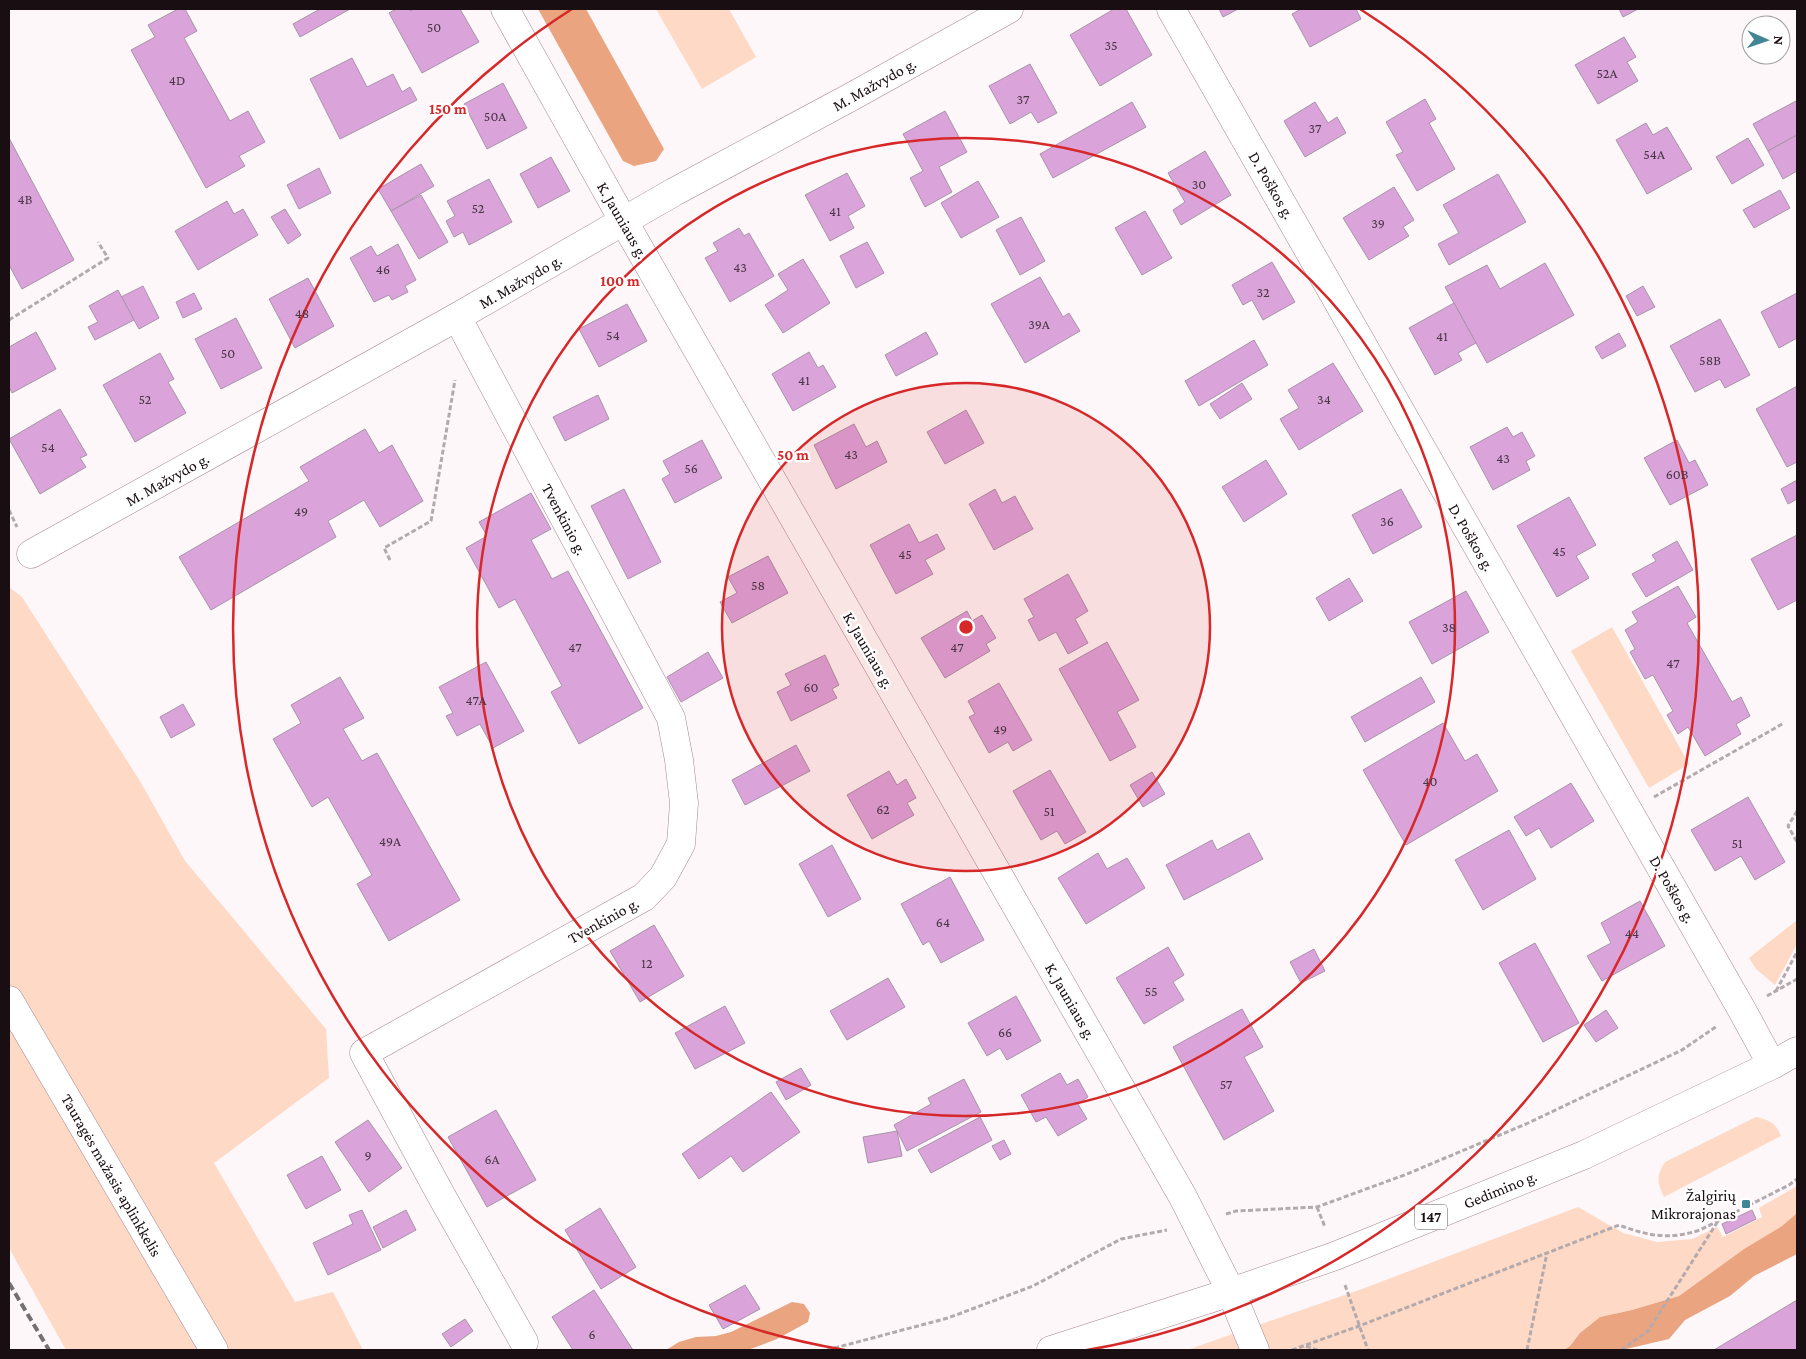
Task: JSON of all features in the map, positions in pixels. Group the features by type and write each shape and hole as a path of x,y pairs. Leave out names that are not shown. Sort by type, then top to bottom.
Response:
{"street":[{"name":"K. Jauniaus g.","path":"505,9 623,220 1196,1221 1231,1292"},
{"name":"M. Mažvydo g.","path":"31,554 457,317 623,220 1009,9"},
{"name":"D. Poškos g.","path":"1172,9 1772,1065"},
{"name":"Tvenkinio g.","path":"457,317 671,718 679,760 684,803 681,844 663,877 644,897 364,1053 524,1342"},
{"name":"Tauragės mažasis aplinkkelis","path":"9,1000 214,1350"},
{"name":"Gedimino g.","path":"1051,1350 1335,1256 1584,1155 1772,1065 1797,1051"},
{"path":"1231,1292 1255,1350"}],"path":[{"path":"9,320 108,258 98,242"},
{"path":"390,560 384,548 432,522 456,371"},
{"path":"1628,812 1784,723"},
{"path":"1797,811 1788,826 1797,842"},
{"path":"1776,991 1797,952"},
{"path":"827,1350 948,1318 1033,1286 1121,1239 1163,1231 1236,1211 1317,1206 1407,1174 1526,1124 1673,1054 1742,1010 1797,979"},
{"path":"1292,1350 1360,1326 1619,1225 1638,1232 1660,1236 1686,1235 1700,1230 1789,1185 1797,1179"},
{"path":"1621,1350 1648,1331 1718,1220"},
{"path":"1526,1350 1546,1253"},
{"path":"1304,1346 1317,1350"}],"shaded area":[{"path":"538,9 586,9 664,149 656,161 634,166 623,161"},
{"path":"656,9 729,9 756,57 702,89"},
{"path":"9,587 22,597 140,781 185,861 326,1029 329,1078 214,1163 295,1302 333,1292 363,1350 66,1350 9,1248"},
{"path":"1612,627 1689,764 1649,788 1571,651"},
{"path":"1797,920 1797,944 1775,985 1756,969 1749,958"},
{"path":"1756,1117 1771,1123 1777,1128 1781,1136 1664,1197 1658,1180 1665,1162"},
{"path":"1797,1186 1797,1213 1782,1226 1744,1249 1679,1296 1600,1317 1580,1333 1570,1346 1564,1350 1187,1350 1362,1289 1578,1207 1623,1233 1657,1242 1692,1239 1717,1227 1723,1237 1762,1217 1759,1208"},
{"path":"1797,1213 1797,1254 1754,1276 1730,1296 1685,1320 1669,1339 1622,1350 1564,1350 1570,1346 1580,1333 1600,1317 1679,1296 1744,1249 1782,1226"},
{"path":"792,1302 804,1304 810,1313 808,1322 777,1339 748,1350 666,1350 679,1342 696,1337 716,1336 731,1332"}],"building":[{"path":"178,9 185,9 197,31 184,38 230,121 248,111 265,142 239,156 245,166 206,188 131,50 155,37 148,25"},
{"path":"320,9 350,9 300,37 293,24"},
{"path":"396,9 409,9 410,11 414,9 460,9 479,42 422,73 389,13"},
{"path":"1114,9 1126,9 1152,55 1100,86 1070,35"},
{"path":"1219,9 1238,9 1223,17"},
{"path":"1301,9 1356,9 1361,19 1310,47 1292,14"},
{"path":"1619,9 1638,9 1623,17"},
{"path":"1624,37 1636,57 1627,62 1638,81 1598,104 1575,65"},
{"path":"352,58 367,87 393,74 402,92 410,87 417,100 340,139 310,79"},
{"path":"1030,64 1057,113 1038,123 1031,112 1010,124 989,86"},
{"path":"503,83 527,128 487,149 464,104"},
{"path":"1425,99 1436,119 1429,123 1455,169 1417,191 1396,155 1403,152 1386,122"},
{"path":"1796,101 1797,135 1768,151 1753,124"},
{"path":"1132,102 1146,127 1053,178 1040,154"},
{"path":"1315,102 1328,123 1337,117 1346,133 1305,157 1284,121"},
{"path":"945,111 967,152 939,167 952,192 925,207 910,178 923,171 903,134"},
{"path":"1646,123 1653,135 1667,127 1692,169 1647,194 1616,140"},
{"path":"1797,135 1797,171 1783,179 1768,151"},
{"path":"9,138 74,260 22,289 9,265"},
{"path":"1748,138 1764,165 1732,184 1716,157"},
{"path":"1205,151 1231,195 1181,225 1173,210 1185,202 1168,173"},
{"path":"551,157 570,191 538,208 520,174"},
{"path":"421,164 434,186 391,211 378,189"},
{"path":"319,168 331,193 299,209 287,185"},
{"path":"847,173 865,206 848,216 854,228 830,241 805,195"},
{"path":"1498,174 1526,222 1449,265 1438,244 1459,233 1443,205"},
{"path":"489,179 512,222 469,245 463,232 454,237 446,221 455,216 447,201"},
{"path":"978,181 999,217 961,238 941,203"},
{"path":"1394,187 1414,220 1403,227 1409,236 1369,260 1343,218"},
{"path":"1780,190 1790,208 1754,228 1743,210"},
{"path":"421,195 448,242 419,259 391,211"},
{"path":"227,201 234,214 243,209 258,235 198,270 175,231"},
{"path":"285,209 301,235 288,244 271,217"},
{"path":"1145,211 1172,258 1142,275 1115,228"},
{"path":"1021,217 1045,261 1020,275 996,230"},
{"path":"739,228 744,236 749,233 774,276 730,302 705,258 718,251 713,243"},
{"path":"867,242 884,273 856,288 840,256"},
{"path":"398,244 416,280 405,286 408,292 392,300 389,295 374,302 350,258 371,246 377,256"},
{"path":"803,259 830,303 783,333 765,305 788,290 778,274"},
{"path":"1272,262 1295,302 1263,320 1252,300 1243,305 1232,285"},
{"path":"1545,263 1574,315 1487,363 1445,287 1487,265 1500,289"},
{"path":"1040,277 1063,317 1069,313 1080,331 1025,363 991,304"},
{"path":"308,278 334,326 295,348 269,299"},
{"path":"143,286 159,318 139,329 121,297"},
{"path":"1643,286 1655,307 1637,316 1626,296"},
{"path":"118,290 134,320 95,340 88,327 98,322 89,306"},
{"path":"194,293 202,309 183,318 176,302"},
{"path":"1797,293 1797,338 1779,348 1761,312"},
{"path":"1454,303 1476,343 1458,353 1462,360 1435,375 1409,328"},
{"path":"627,304 647,341 599,367 579,329"},
{"path":"236,318 262,368 221,389 195,339"},
{"path":"1720,319 1750,375 1725,388 1720,379 1695,392 1670,346"},
{"path":"36,332 56,369 12,393 9,387 9,347"},
{"path":"926,332 938,354 896,376 885,355"},
{"path":"1619,333 1626,346 1602,359 1595,347"},
{"path":"1254,340 1268,365 1199,406 1185,381"},
{"path":"809,352 818,368 823,365 836,387 793,411 772,374"},
{"path":"160,353 174,379 168,382 186,413 135,442 103,385"},
{"path":"1333,363 1363,411 1299,450 1280,419 1299,408 1288,390"},
{"path":"1242,383 1252,399 1220,419 1210,404"},
{"path":"1797,386 1797,462 1787,467 1756,409"},
{"path":"598,395 609,419 565,441 553,417"},
{"path":"60,409 87,455 80,458 86,467 40,494 9,439"},
{"path":"966,410 984,443 945,464 927,432"},
{"path":"854,424 866,447 877,441 887,462 836,489 814,445"},
{"path":"1507,427 1513,437 1522,432 1535,456 1526,461 1530,470 1493,490 1470,447"},
{"path":"365,429 379,453 392,445 423,501 380,527 364,500 328,521 336,537 211,610 179,557 309,481 300,467"},
{"path":"702,440 722,478 675,503 662,479 670,474 663,461"},
{"path":"1677,440 1689,463 1695,460 1708,485 1670,505 1644,458"},
{"path":"1266,460 1287,494 1244,522 1222,487"},
{"path":"1797,480 1797,499 1788,504 1781,489"},
{"path":"624,489 661,562 628,579 591,506"},
{"path":"995,489 1002,503 1015,496 1033,529 994,550 969,504"},
{"path":"1401,489 1422,527 1373,554 1352,515"},
{"path":"531,493 551,529 531,540 552,579 568,571 643,708 579,744 551,692 562,686 515,599 499,608 466,548 487,536 479,522"},
{"path":"1569,497 1596,545 1576,556 1589,578 1557,597 1517,526"},
{"path":"909,524 919,543 937,534 945,549 925,560 933,574 896,594 870,545"},
{"path":"1797,535 1797,600 1778,610 1751,559"},
{"path":"1677,541 1693,570 1646,597 1632,574 1656,561 1652,555"},
{"path":"768,556 788,593 732,623 720,602 737,593 728,577"},
{"path":"1068,574 1088,611 1075,619 1088,643 1068,654 1056,632 1039,641 1028,620 1034,617 1024,599"},
{"path":"1349,578 1363,601 1329,621 1316,598"},
{"path":"1678,586 1696,617 1687,623 1732,702 1741,697 1750,716 1736,724 1741,734 1705,756 1688,727 1678,734 1667,715 1673,711 1653,675 1645,679 1630,652 1635,649 1625,630 1638,622 1632,612"},
{"path":"1466,591 1489,632 1432,664 1409,622"},
{"path":"967,611 972,621 982,615 996,638 986,644 990,651 945,678 921,638"},
{"path":"1107,642 1139,700 1117,712 1136,747 1110,761 1059,669"},
{"path":"708,652 723,678 681,702 667,677"},
{"path":"825,655 839,685 832,689 837,698 791,721 777,692 791,685 785,674"},
{"path":"486,662 524,731 493,748 480,724 457,736 446,716 453,713 439,687"},
{"path":"340,677 364,718 343,729 362,761 377,753 460,900 389,941 357,884 372,875 328,797 312,807 273,739 301,723 291,705"},
{"path":"1421,677 1435,702 1365,742 1351,717"},
{"path":"999,683 1032,740 1013,751 1008,742 989,753 969,717 975,714 968,701"},
{"path":"183,704 195,725 171,738 160,717"},
{"path":"1443,723 1465,761 1477,754 1498,791 1406,845 1363,770"},
{"path":"796,745 810,771 745,805 732,780"},
{"path":"1050,770 1086,832 1065,844 1057,831 1041,840 1013,791"},
{"path":"889,771 897,785 906,779 916,798 907,803 914,815 872,839 847,795"},
{"path":"1152,772 1165,794 1143,807 1130,785"},
{"path":"1571,783 1594,821 1551,848 1539,828 1526,836 1514,817"},
{"path":"1748,797 1785,862 1755,880 1741,856 1715,871 1691,830"},
{"path":"1509,830 1536,879 1483,910 1455,860"},
{"path":"1249,833 1263,859 1184,900 1166,865 1212,840 1217,850"},
{"path":"832,845 861,899 828,917 799,864"},
{"path":"1098,853 1107,869 1127,858 1145,888 1086,924 1058,878"},
{"path":"950,877 984,940 941,963 929,941 923,945 901,904"},
{"path":"1640,901 1665,946 1602,981 1587,956 1611,943 1601,923"},
{"path":"654,925 684,976 640,1002 610,951"},
{"path":"1535,943 1579,1023 1543,1042 1499,963"},
{"path":"1168,947 1184,975 1173,982 1184,1000 1144,1024 1116,978"},
{"path":"1314,949 1325,971 1301,983 1290,962"},
{"path":"888,978 905,1007 847,1040 830,1011"},
{"path":"1016,996 1041,1041 1007,1060 1000,1048 987,1056 968,1023"},
{"path":"725,1006 745,1043 695,1069 675,1033"},
{"path":"1242,1009 1263,1047 1244,1057 1274,1111 1224,1140 1173,1047"},
{"path":"1606,1010 1618,1028 1596,1042 1584,1025"},
{"path":"801,1068 811,1085 786,1100 776,1082"},
{"path":"1060,1073 1067,1085 1078,1079 1088,1097 1078,1104 1087,1119 1058,1136 1046,1117 1036,1122 1021,1095"},
{"path":"964,1079 981,1112 907,1151 894,1125 931,1104 928,1098"},
{"path":"771,1092 800,1132 743,1172 731,1156 699,1179 682,1154"},
{"path":"496,1110 536,1180 487,1207 448,1137"},
{"path":"980,1117 992,1140 931,1173 918,1150"},
{"path":"368,1120 402,1168 369,1192 335,1142"},
{"path":"897,1131 902,1156 868,1163 863,1137"},
{"path":"1004,1140 1011,1154 1000,1160 992,1146"},
{"path":"322,1156 341,1190 306,1209 287,1175"},
{"path":"600,1208 636,1267 601,1289 565,1230"},
{"path":"362,1210 381,1250 328,1275 313,1243 353,1224 349,1215"},
{"path":"406,1210 416,1230 383,1248 373,1227"},
{"path":"1752,1210 1756,1219 1726,1234 1722,1224"},
{"path":"745,1285 760,1309 723,1329 709,1305"},
{"path":"594,1290 633,1350 573,1350 552,1317"},
{"path":"1797,1300 1797,1350 1714,1350"},
{"path":"465,1319 473,1331 451,1347 442,1334"}],"railway":[{"path":"9,1283 49,1350"}],"place":[{"name":"Žalgirių Mikrorajonas","path":"1746,1204"}]}
